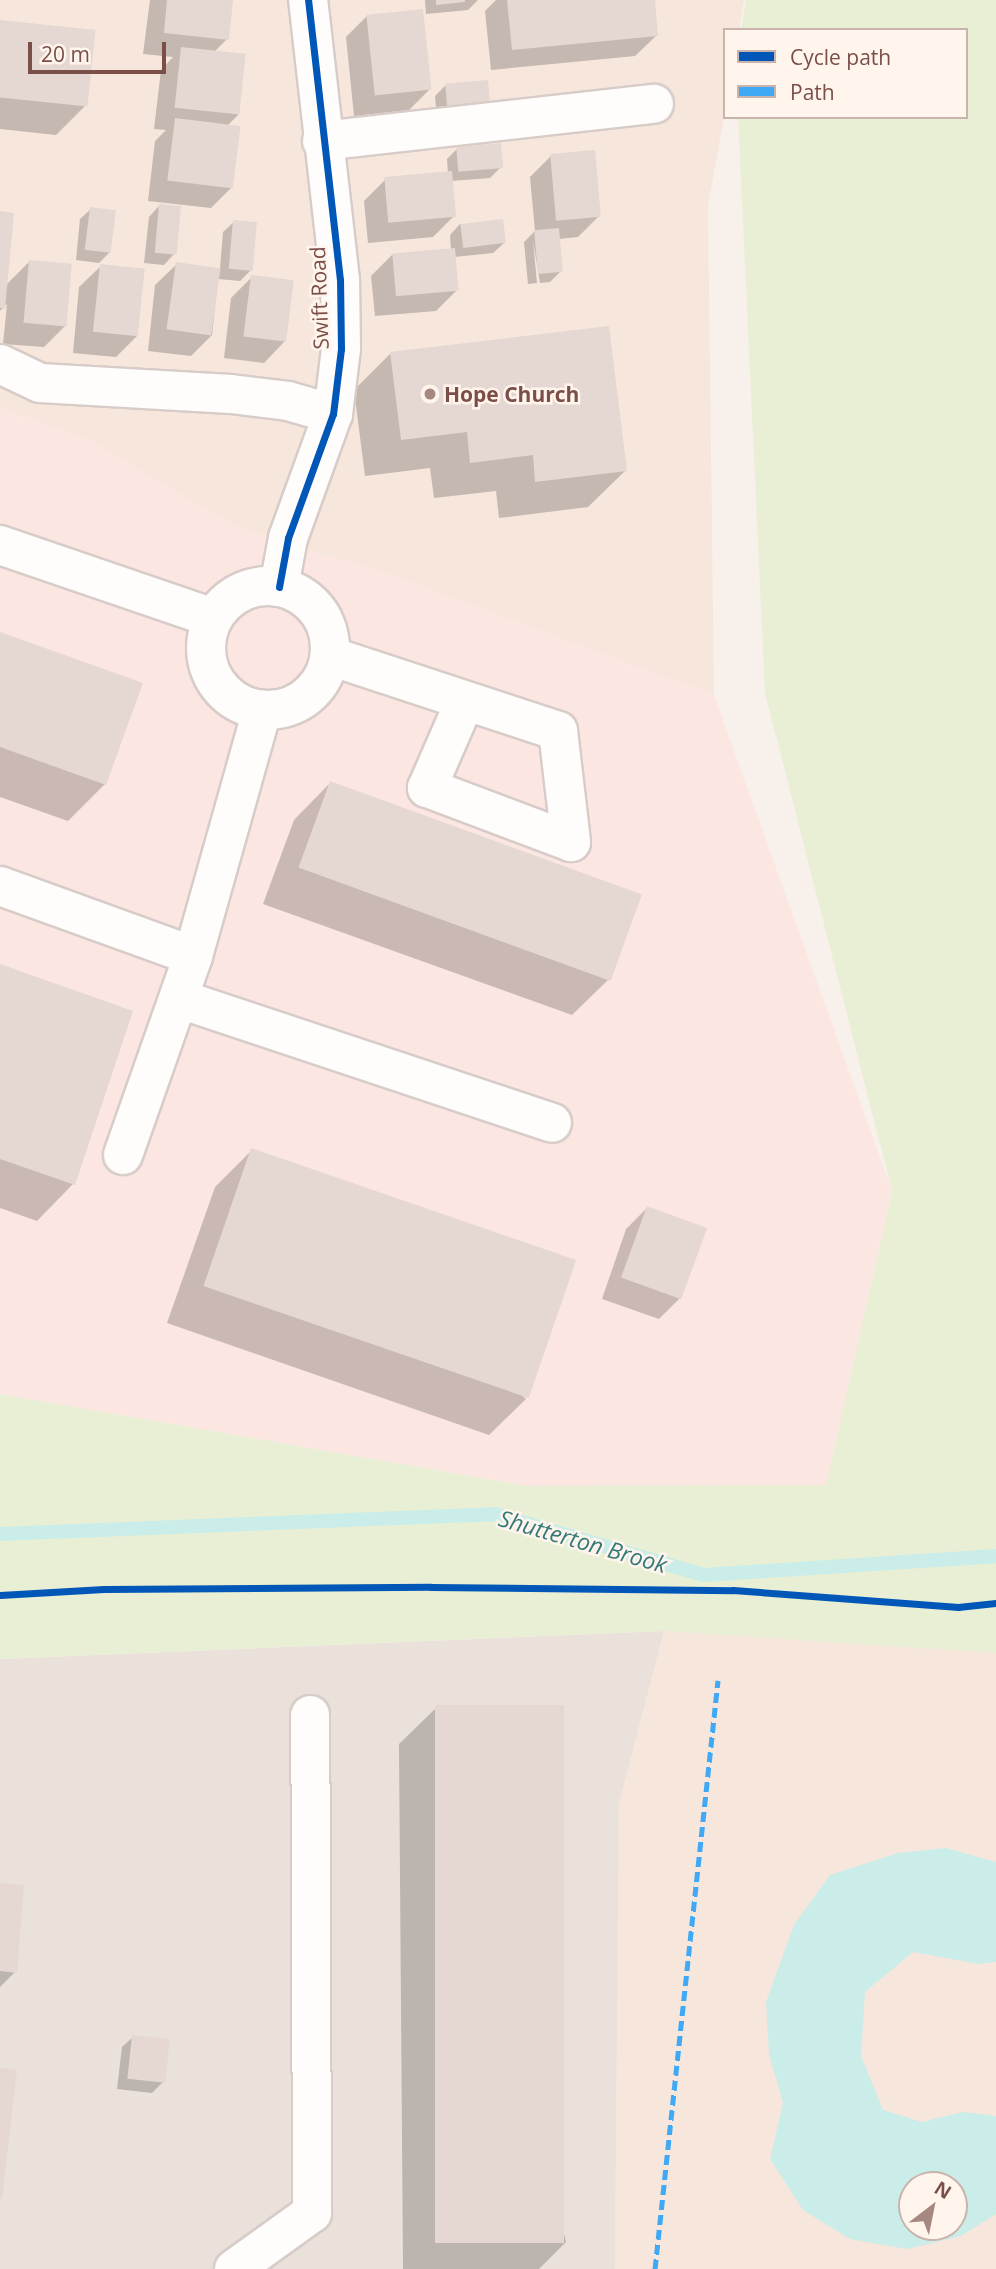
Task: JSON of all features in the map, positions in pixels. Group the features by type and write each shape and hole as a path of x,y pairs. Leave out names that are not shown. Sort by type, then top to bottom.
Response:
{"street":[{"name":"Swift Road","path":"279,587 288,538 333,414 341,349 340,280 308,0"},
{"path":"323,141 654,104"},
{"path":"0,365 40,383 231,394 288,401 333,414"},
{"path":"0,545 213,618"},
{"path":"257,585 279,587 309,598 325,624 330,656 320,683 297,704 262,711 234,702 214,681 205,649 213,618 231,598 257,585"},
{"path":"330,656 465,701"},
{"path":"123,1155 180,999 262,711"},
{"path":"0,886 193,956"},
{"path":"180,999 552,1124"},
{"path":"234,2269 312,2213 310,1714"}],"shaded area":[{"path":"0,0 744,0 739,28 723,28 724,119 708,206 714,695 385,573 236,527 90,440 0,408"},
{"path":"0,408 90,440 236,527 385,573 714,695 892,1191 826,1485 527,1486 0,1394"},
{"path":"664,1631 996,1653 996,2269 615,2269 619,1804"},
{"path":"664,1631 619,1804 615,2269 0,2269 0,1659"}],"green space":[{"path":"746,0 996,0 996,1653 664,1631 0,1659 0,1394 527,1486 826,1485 892,1191 765,693 738,119 968,119 968,28 741,28"}],"water":[{"path":"946,1848 996,1862 996,1962 979,1964 913,1952 865,1992 861,2056 883,2110 922,2122 963,2112 996,2116 996,2214 968,2232 968,2171 898,2171 898,2241 940,2241 907,2249 850,2239 803,2210 770,2159 783,2103 769,2054 766,2002 794,1925 830,1875 898,1853"}],"building":[{"path":"167,0 233,0 229,40 164,33"},
{"path":"436,0 465,0 465,2 436,5"},
{"path":"507,0 655,0 658,36 512,50"},
{"path":"423,9 431,90 375,96 366,15"},
{"path":"0,20 95,30 87,107 0,97"},
{"path":"181,47 246,54 239,114 175,108"},
{"path":"488,80 490,105 447,109 445,84"},
{"path":"175,118 241,126 233,189 167,181"},
{"path":"501,143 503,168 458,172 456,147"},
{"path":"595,150 601,217 556,221 550,154"},
{"path":"452,171 456,217 388,223 384,177"},
{"path":"159,204 181,206 177,255 155,253"},
{"path":"90,207 116,210 111,253 85,250"},
{"path":"0,211 14,213 5,309 0,308"},
{"path":"503,219 506,243 463,248 460,224"},
{"path":"233,220 257,222 253,271 229,269"},
{"path":"559,228 563,272 538,274 534,230"},
{"path":"455,248 459,291 396,296 392,253"},
{"path":"29,260 72,264 66,327 24,323"},
{"path":"176,262 221,268 211,336 167,329"},
{"path":"100,264 145,269 138,336 93,332"},
{"path":"251,275 294,280 286,342 243,337"},
{"path":"609,326 627,471 535,482 533,455 470,463 467,432 401,440 390,352"},
{"path":"0,632 143,683 106,785 0,747"},
{"path":"330,781 642,895 611,981 299,867"},
{"path":"0,964 133,1011 75,1185 0,1159"},
{"path":"251,1148 576,1260 529,1398 203,1286"},
{"path":"647,1206 707,1228 681,1299 621,1277"},
{"path":"435,1705 564,1705 564,2243 435,2243"},
{"path":"0,1883 24,1885 17,1973 0,1971"},
{"path":"132,2035 170,2039 165,2083 127,2079"},
{"path":"0,2068 17,2070 2,2199 0,2199"}],"waterway":[{"name":"Shutterton Brook","path":"0,1534 495,1514 704,1575 996,1556"}],"marked path":[{"path":"655,2269 718,1680"}],"cycle path":[{"path":"279,587 288,538 333,414 341,349 340,280 308,0"},
{"path":"0,1595 104,1589 431,1587 733,1590 958,1607 996,1603"}],"place":[{"name":"Hope Church","path":"430,394"}]}
